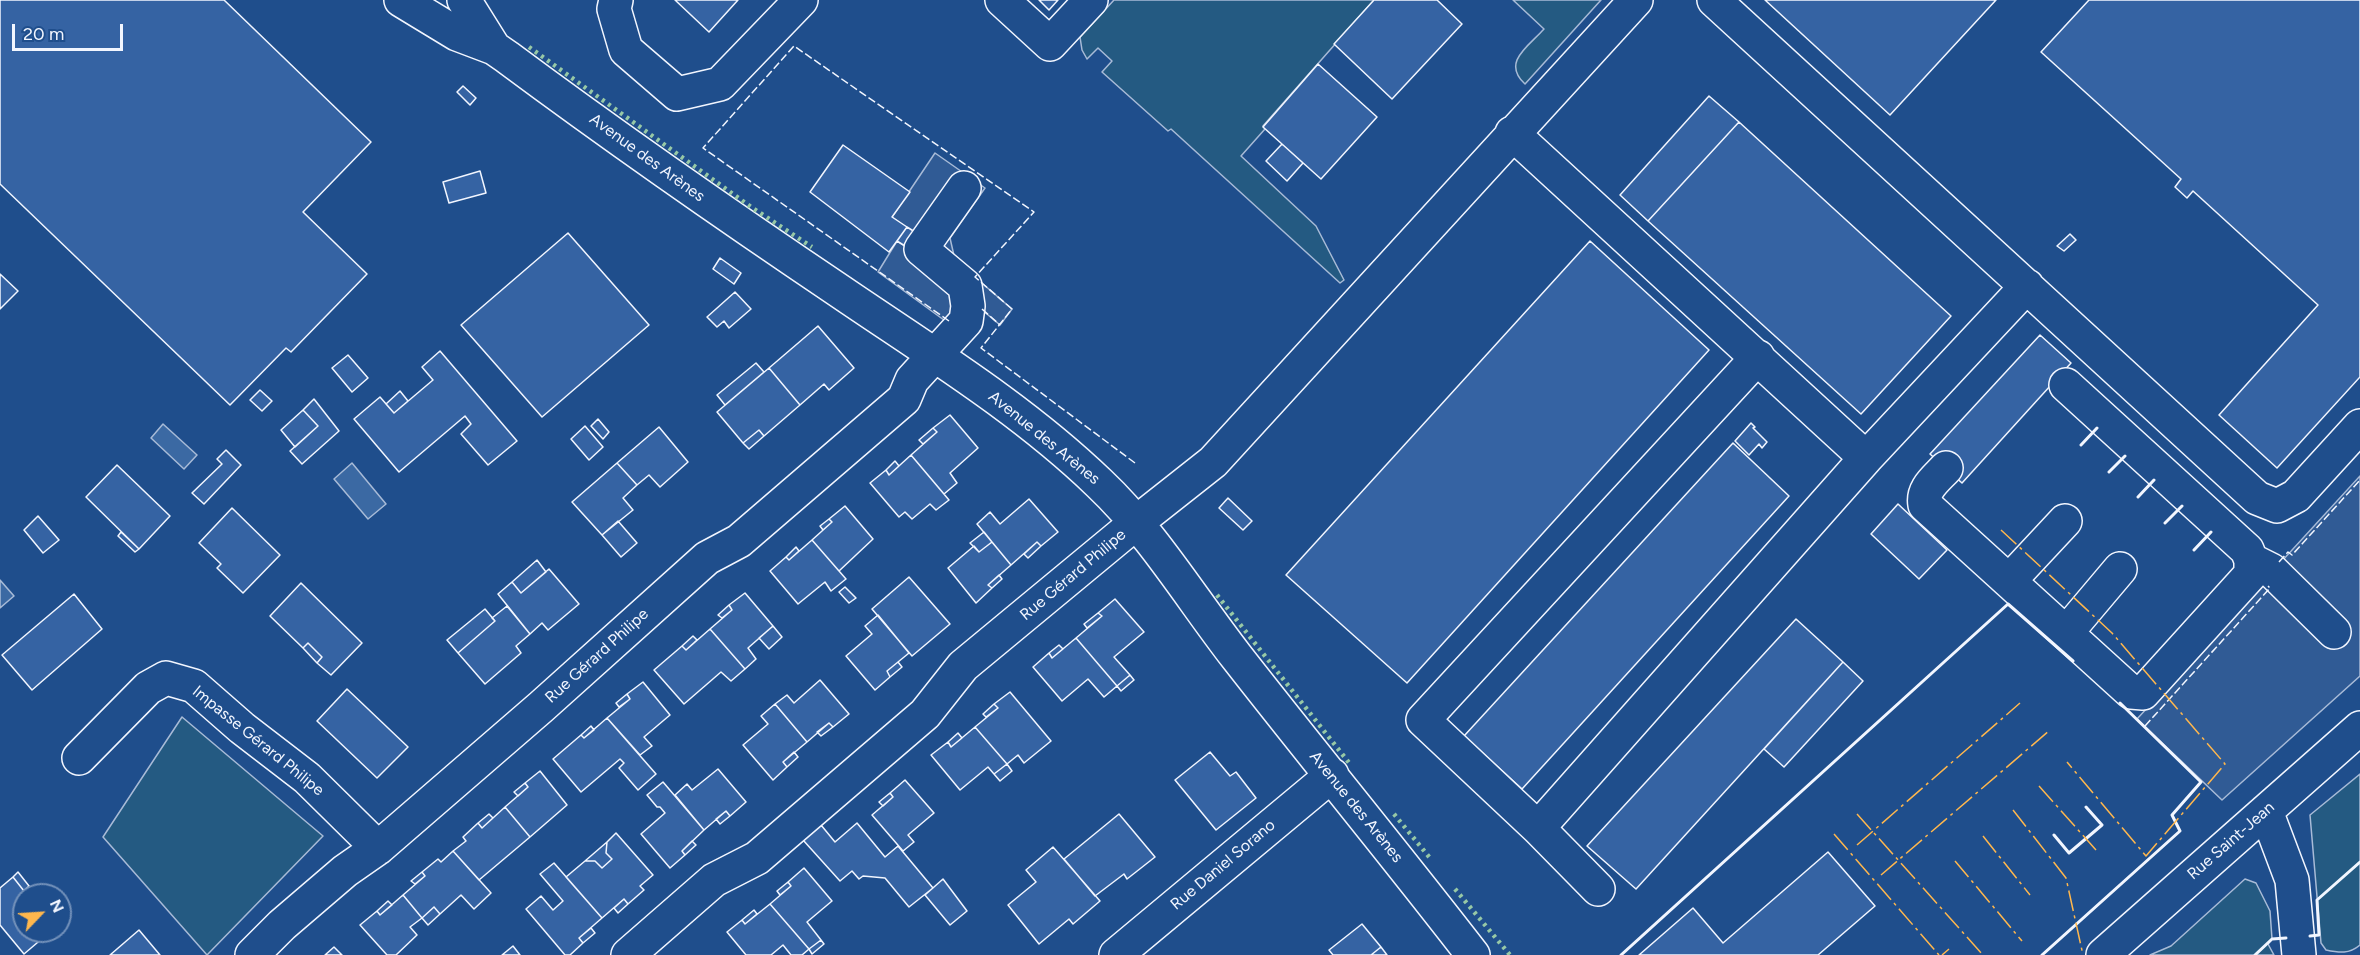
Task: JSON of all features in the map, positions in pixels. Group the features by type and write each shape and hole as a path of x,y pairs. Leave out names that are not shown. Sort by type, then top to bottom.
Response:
{"street":[{"name":"Avenue des Arènes","path":"401,0 457,34 494,48 632,149 1007,405 1068,454 1137,522 1224,641 1473,955"},
{"path":"445,0 461,21 494,48"},
{"name":"Avenue des Arènes","path":"464,0 494,48"},
{"path":"616,0 614,9 626,50 676,94 720,84 801,0"},
{"path":"1002,0 1050,44 1091,0"},
{"name":"Rue Gérard Philipe","path":"628,955 714,880 766,851 925,714 963,666 1213,462 1636,0"},
{"path":"1714,0 2257,498 2277,506 2296,496 2360,426"},
{"path":"1512,133 1866,458"},
{"name":"Rue Gérard Philipe","path":"252,955 282,925 345,871 378,848 541,707 707,558 739,542 904,399 912,380 966,321 968,306 966,286 921,249 964,188"},
{"path":"1538,828 1866,458 2027,286"},
{"path":"1598,889 1538,828 1423,720 1758,357"},
{"path":"1946,468 1928,487 1924,496 1925,505 2131,692 2143,693 2251,574 2251,560 2247,550 2067,385"},
{"path":"2009,581 2065,521"},
{"path":"2251,560 2271,570 2334,632"},
{"path":"2066,633 2121,569"},
{"name":"Impasse Gérard Philipe","path":"79,758 148,688 166,678 194,686 242,728 307,778 378,848"},
{"name":"Rue Saint-Jean","path":"2103,955 2360,728"},
{"name":"Rue Daniel Sorano","path":"1116,955 1332,776"},
{"path":"2266,811 2292,880 2300,955"}],"shaded area":[{"path":"1114,0 1374,0 1263,126 1265,129 1241,156 1316,226 1344,280 1340,283 1171,129 1168,131 1102,72 1112,61 1098,48 1087,59 1082,50 1080,37"},
{"path":"1513,0 1601,0 1525,84 1518,76 1517,61 1525,48 1544,29"},
{"path":"935,153 985,188 950,238 955,260 1012,309 1000,325 975,304 948,323 878,272 897,241 905,246 914,233 892,217"},
{"path":"163,424 197,455 184,469 151,438"},
{"path":"352,463 386,504 368,519 334,479"},
{"path":"2360,476 2360,676 2222,800 2137,719"},
{"path":"0,580 14,596 0,608"},
{"path":"182,717 323,836 207,955 103,837"},
{"path":"2360,774 2360,945 2348,951 2336,952 2326,950 2321,943 2310,815"},
{"path":"2245,879 2256,883 2270,911 2272,939 2268,944 2274,955 2150,955 2171,946"}],"building":[{"path":"0,0 224,0 371,142 303,212 367,274 291,352 286,348 230,405 0,184"},
{"path":"675,0 738,0 709,32"},
{"path":"1039,0 1058,0 1049,10"},
{"path":"1374,0 1437,0 1462,24 1392,99 1334,44"},
{"path":"1765,0 1996,0 1890,115"},
{"path":"2089,0 2360,0 2360,377 2277,468 2219,415 2318,305 2193,191 2187,198 2175,187 2181,179 2041,52"},
{"path":"1318,64 1377,117 1321,179 1263,127"},
{"path":"463,86 476,98 470,105 457,92"},
{"path":"1709,96 1739,122 1648,221 1620,195"},
{"path":"1739,122 1951,316 1861,414 1648,221"},
{"path":"1282,144 1303,163 1287,181 1266,161"},
{"path":"843,145 910,192 892,217 907,227 889,252 810,192"},
{"path":"480,171 486,193 449,203 443,182"},
{"path":"907,227 915,232 905,246 897,241"},
{"path":"568,233 649,325 542,417 461,325"},
{"path":"2070,234 2076,240 2064,251 2057,246"},
{"path":"1590,241 1709,350 1407,683 1286,575"},
{"path":"720,258 741,273 734,284 713,269"},
{"path":"0,274 18,291 0,309"},
{"path":"735,292 751,309 729,328 724,321 717,327 707,317"},
{"path":"818,326 854,368 829,390 824,384 800,405 769,368"},
{"path":"2040,335 2071,363 1962,483 1930,454"},
{"path":"440,351 517,441 488,465 461,434 471,424 465,416 399,472 354,419 380,397 394,413 433,380 422,367"},
{"path":"348,355 368,378 352,392 332,368"},
{"path":"756,363 764,372 725,405 717,395"},
{"path":"769,368 800,405 764,436 759,430 743,443 717,412"},
{"path":"260,390 272,401 262,411 250,400"},
{"path":"400,391 408,401 394,413 386,404"},
{"path":"314,399 339,431 302,464 290,451 318,426 303,410"},
{"path":"303,410 318,426 295,447 281,430"},
{"path":"950,415 978,448 950,473 957,483 944,494 911,455 937,432 933,428"},
{"path":"598,419 609,432 603,439 591,426"},
{"path":"1751,423 1767,442 1762,448 1759,444 1749,455 1735,441"},
{"path":"585,426 603,447 589,460 571,439"},
{"path":"659,427 688,462 660,487 649,475 637,485 617,463"},
{"path":"933,428 937,432 923,444 919,440"},
{"path":"759,430 764,436 749,449 743,443"},
{"path":"1733,443 1789,496 1522,789 1464,736"},
{"path":"226,450 241,465 204,504 192,493 222,464 217,459"},
{"path":"911,455 949,500 936,510 930,504 912,519 905,512 899,517 870,483 886,470 889,475"},
{"path":"895,461 899,466 889,475 886,470"},
{"path":"617,463 637,485 623,498 633,510 602,535 572,502"},
{"path":"117,465 170,516 139,549 86,497"},
{"path":"1228,498 1252,521 1243,530 1219,508"},
{"path":"1029,499 1058,532 1041,546 1037,542 1011,565 977,524 990,512 1000,524"},
{"path":"1898,504 1947,550 1919,579 1871,534"},
{"path":"845,506 873,539 839,571 812,540 832,522 829,519"},
{"path":"232,508 280,555 243,593 217,568 221,564 199,543"},
{"path":"38,516 59,540 43,553 24,530"},
{"path":"829,519 832,522 823,530 820,526"},
{"path":"618,521 637,543 621,557 602,535"},
{"path":"121,532 139,549 135,552 118,536"},
{"path":"984,532 992,542 979,552 970,543"},
{"path":"812,540 846,579 831,591 825,582 798,604 770,571 786,557 789,560"},
{"path":"992,542 1011,565 988,585 992,588 976,603 948,568 974,546 979,552"},
{"path":"1037,542 1041,546 1028,558 1024,554"},
{"path":"796,547 799,551 789,560 786,557"},
{"path":"537,560 546,572 521,593 512,582"},
{"path":"549,569 579,604 548,630 542,623 530,634 498,594 512,582 521,593"},
{"path":"999,575 1002,579 992,588 988,585"},
{"path":"909,577 950,624 912,656 872,609"},
{"path":"301,583 362,643 331,675 317,663 322,657 308,643 303,648 270,616"},
{"path":"845,587 856,598 849,603 839,592"},
{"path":"745,593 773,626 748,648 756,659 745,669 710,629 732,610 729,605"},
{"path":"74,594 102,629 32,690 2,655"},
{"path":"1115,599 1144,632 1114,657 1130,675 1117,686 1076,638 1102,616 1098,613"},
{"path":"729,605 732,610 722,618 718,615"},
{"path":"507,606 530,634 516,646 521,653 485,684 458,653 495,621 492,618"},
{"path":"485,609 495,621 458,653 447,640"},
{"path":"1098,613 1102,616 1087,628 1084,624"},
{"path":"878,615 909,653 887,671 890,677 875,690 846,656 872,634 865,626"},
{"path":"1796,619 1843,662 1636,889 1587,846"},
{"path":"773,626 782,637 769,649 759,638"},
{"path":"710,629 745,669 731,681 721,672 684,704 654,670 682,646 686,650"},
{"path":"693,636 697,640 686,650 682,646"},
{"path":"1076,638 1117,686 1104,697 1088,679 1062,701 1033,667 1049,653 1052,658"},
{"path":"308,643 322,657 317,663 303,648"},
{"path":"1059,645 1063,649 1052,658 1049,653"},
{"path":"898,662 902,667 890,677 887,671"},
{"path":"1843,662 1863,681 1784,767 1764,749"},
{"path":"1130,675 1134,680 1121,691 1117,686"},
{"path":"820,680 849,714 833,727 829,723 807,742 775,704 787,695 794,703"},
{"path":"643,682 670,715 644,737 652,746 640,755 607,718 630,699 627,694"},
{"path":"347,689 408,747 377,778 317,721"},
{"path":"1010,692 1051,741 1024,763 1018,755 1007,764 975,727 998,708 994,704"},
{"path":"627,694 630,699 619,707 616,703"},
{"path":"775,704 807,742 783,762 787,767 773,780 743,745 768,724 761,716"},
{"path":"994,704 998,708 986,717 983,714"},
{"path":"607,718 656,774 638,790 619,768 624,763 620,759 581,792 553,759 581,735 584,738"},
{"path":"829,723 833,727 821,736 817,732"},
{"path":"591,726 594,730 584,738 581,735"},
{"path":"975,727 1007,764 994,774 988,767 960,790 931,755 948,742 951,747"},
{"path":"958,733 962,738 951,747 948,742"},
{"path":"794,752 798,757 787,767 783,762"},
{"path":"1210,752 1230,776 1236,772 1256,798 1216,830 1175,780"},
{"path":"1007,764 1012,771 1000,781 994,774"},
{"path":"718,769 746,802 730,816 726,811 704,830 675,795 687,784 692,790"},
{"path":"540,771 567,805 530,837 505,807 528,787 525,783"},
{"path":"905,780 934,813 908,835 914,842 903,851 872,815 893,797 890,793"},
{"path":"663,782 704,830 682,851 685,855 670,868 641,834 665,813 647,795"},
{"path":"525,783 528,787 518,796 514,792"},
{"path":"890,793 893,797 883,806 879,802"},
{"path":"505,807 530,837 479,880 453,851 466,841 463,837 478,823 482,828"},
{"path":"726,811 730,816 720,824 716,819"},
{"path":"489,814 493,818 482,828 478,823"},
{"path":"1119,814 1155,857 1127,879 1124,874 1095,896 1064,859"},
{"path":"857,823 885,857 898,846 933,888 909,907 885,878 863,876 859,879 852,871 840,881 803,840 821,825 835,842"},
{"path":"616,833 653,875 640,886 644,890 628,904 624,899 602,918 566,877 585,861 595,861 602,868 612,859 606,853 607,842"},
{"path":"692,841 696,845 685,855 682,851"},
{"path":"607,842 606,853 612,859 602,868 595,861 585,861"},
{"path":"1053,847 1100,901 1073,924 1069,919 1039,944 1008,905 1036,882 1026,870"},
{"path":"453,851 491,893 474,909 461,895 440,914 434,907 422,918 403,895 425,876 422,872 438,859 441,862"},
{"path":"1828,852 1875,906 1818,955 1639,955 1693,908 1723,943"},
{"path":"554,863 602,918 579,938 583,943 570,955 565,955 526,909 541,896 553,910 563,901 540,874"},
{"path":"804,868 832,901 807,922 821,940 809,949 770,904 791,886 788,882"},
{"path":"18,872 27,883 18,883 13,877"},
{"path":"422,872 425,876 415,884 411,881"},
{"path":"13,877 18,883 12,883 12,940 0,925 0,888"},
{"path":"943,879 967,911 950,925 925,895"},
{"path":"788,882 791,886 780,895 777,891"},
{"path":"403,895 422,918 410,927 417,935 396,955 387,955 360,925 377,911 380,915"},
{"path":"624,899 628,904 618,913 614,908"},
{"path":"388,901 392,905 380,915 377,911"},
{"path":"770,904 809,949 802,955 791,955 783,945 771,955 746,955 727,932 742,920 745,924"},
{"path":"434,907 440,914 428,925 422,918"},
{"path":"754,910 757,914 745,924 742,920"},
{"path":"1362,924 1381,947 1371,955 1333,955 1329,950"},
{"path":"591,928 595,933 583,943 579,938"},
{"path":"139,930 160,955 110,955"},
{"path":"821,940 824,944 812,954 809,949"},
{"path":"15,943 37,943 24,954"},
{"path":"513,946 520,955 502,955"},
{"path":"334,947 342,955 325,955"},
{"path":"1381,947 1387,955 1371,955"}],"hedge":[{"path":"529,47 751,207 812,247"},
{"path":"1217,595 1350,764"},
{"path":"1394,814 1430,858"},
{"path":"1455,889 1510,955"}],"fence":[{"path":"949,321 703,148 794,46 1034,212 975,277 1012,309 981,348 1135,463"},
{"path":"982,309 1000,325"},
{"path":"2279,562 2288,552 2292,555 2360,480"},
{"path":"2145,726 2270,588 2268,586"}],"wall":[{"path":"2081,445 2097,428"},
{"path":"2109,472 2125,456"},
{"path":"2138,497 2154,480"},
{"path":"2165,523 2182,506"},
{"path":"2194,550 2211,532"},
{"path":"1621,955 2008,604 2073,661"},
{"path":"2042,955 2180,831 2172,815 2201,782 2120,703"},
{"path":"2054,835 2069,853 2102,825 2086,807"},
{"path":"2310,936 2319,935 2317,900 2360,862"},
{"path":"2255,955 2272,939 2286,938"}],"power":[{"path":"2001,530 2112,633 2225,764 2146,856 2067,762"},
{"path":"1857,845 2020,703"},
{"path":"1881,875 2050,730"},
{"path":"2039,786 2096,850"},
{"path":"2013,810 2066,878 2083,955"},
{"path":"1857,814 1983,955"},
{"path":"1834,834 1939,955"},
{"path":"1983,836 2030,895"},
{"path":"1955,861 2022,941"},
{"path":"1942,955 1949,949"}]}
